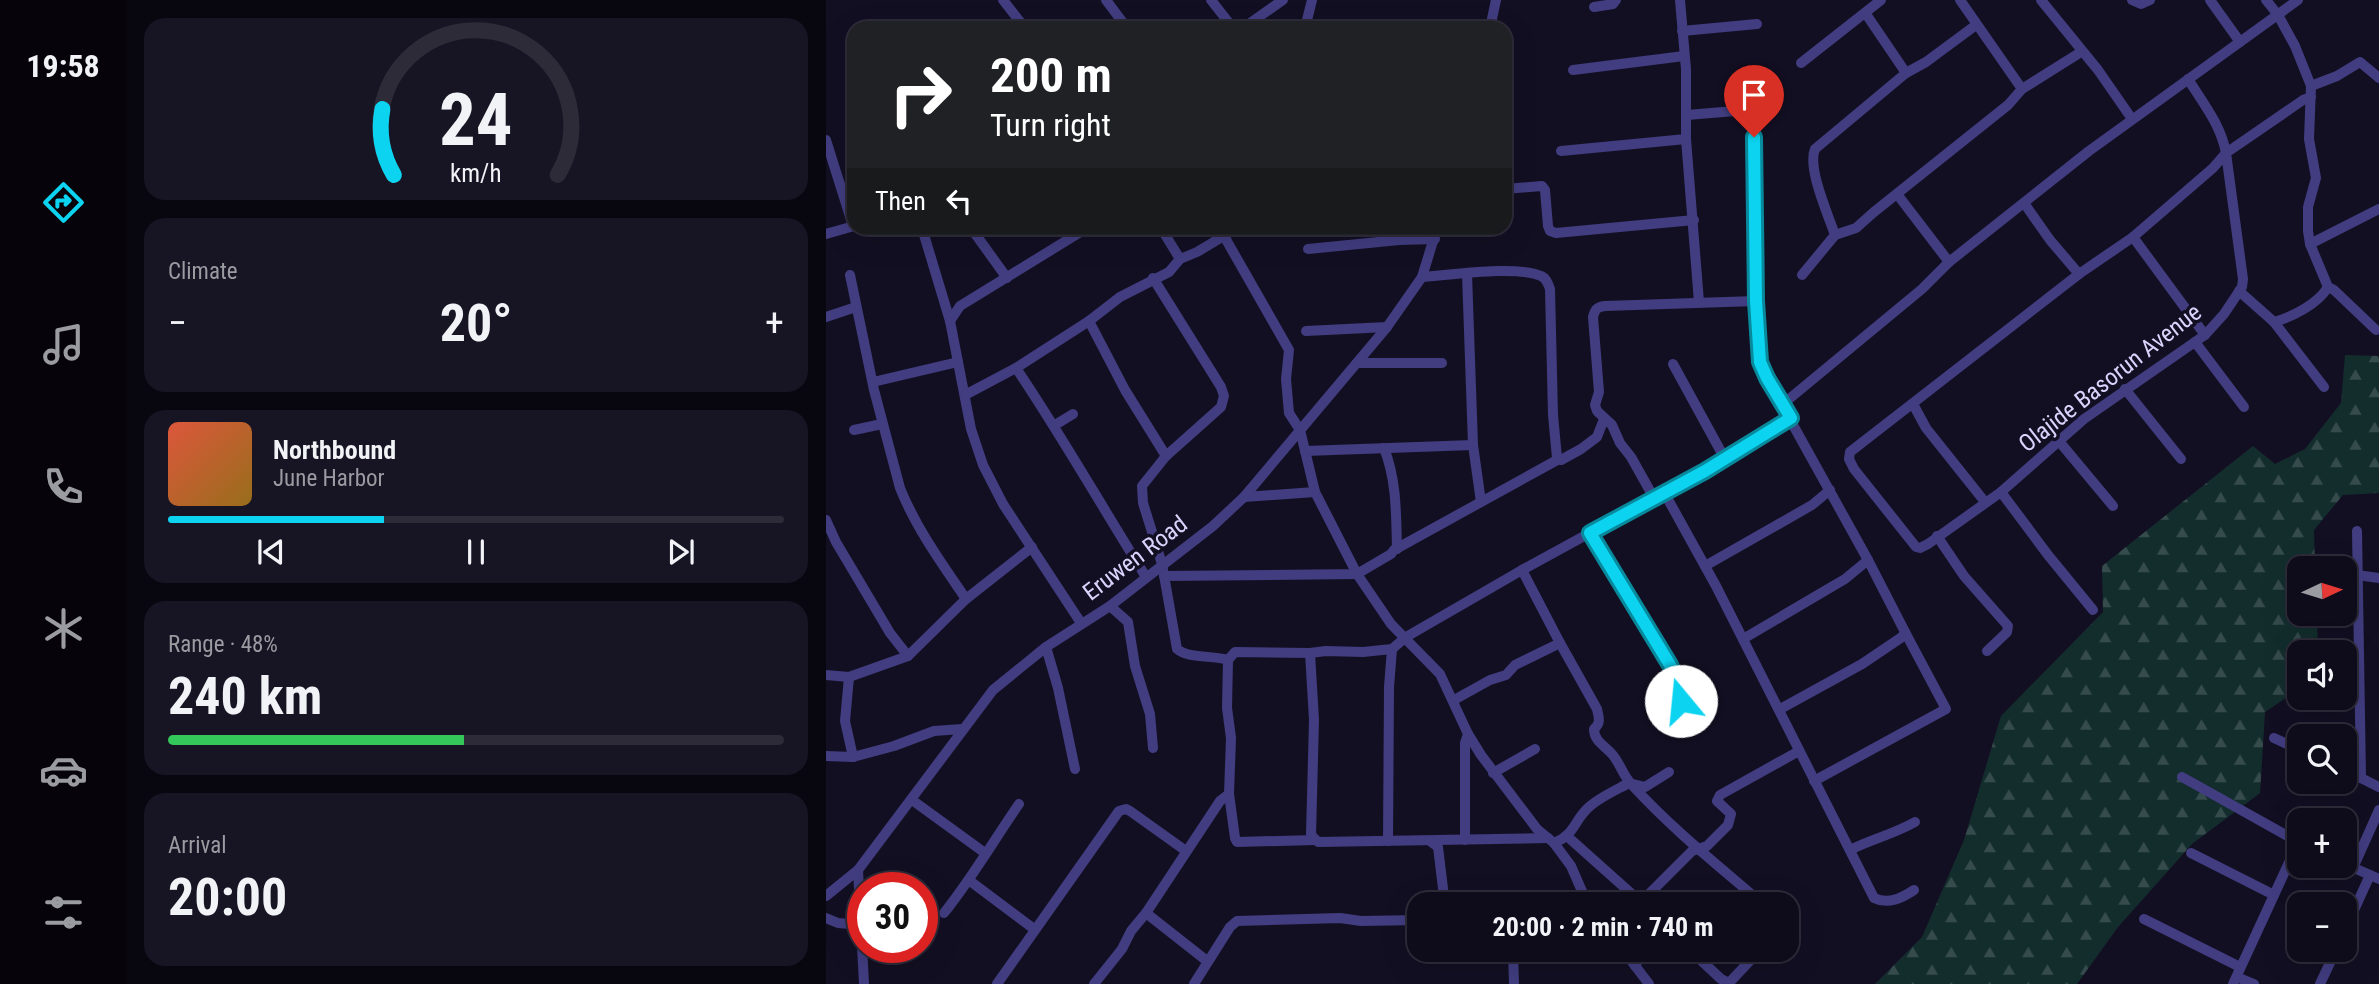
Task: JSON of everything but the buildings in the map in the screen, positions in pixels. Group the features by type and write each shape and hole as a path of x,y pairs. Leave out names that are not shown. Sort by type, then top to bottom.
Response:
{"street":[{"path":"1003,0 1020,21"},
{"path":"1106,0 1122,21"},
{"path":"1211,0 1228,21"},
{"path":"1253,21 1283,0"},
{"path":"1308,21 1312,0"},
{"path":"1492,21 1496,0"},
{"path":"1594,7 1613,4 1616,0"},
{"path":"1680,0 1686,139 1699,302"},
{"path":"1801,63 1881,0"},
{"path":"1960,0 2022,89"},
{"path":"2040,0 2098,70 2132,119"},
{"path":"2132,0 2141,4 2150,0"},
{"path":"2210,0 2239,42"},
{"path":"2266,0 2278,15 2295,46 2311,91 2309,139 2316,178 2308,207 2310,244 2328,287 2376,330"},
{"path":"1783,404 1922,289 1949,262 2024,203 2132,119 2298,0"},
{"path":"1866,14 1906,73"},
{"path":"1682,31 1757,24"},
{"path":"1835,235 1812,157 1815,149 1906,73 1926,62 1976,24"},
{"path":"1802,275 1835,235 1856,228 2008,105 2022,89 2081,52"},
{"path":"1573,70 1684,57"},
{"path":"1985,502 1926,428 1913,404 2079,274 2133,237 2213,168 2226,153 2303,100 2311,91 2360,62 2379,77"},
{"path":"2188,79 2220,130 2226,153 2243,279 2239,291 2274,322 2324,387"},
{"path":"1686,115 1747,110 1753,113 1756,301 1760,362 1946,709 1815,781"},
{"path":"1561,151 1686,139"},
{"path":"826,140 847,207"},
{"path":"1512,188 1542,186 1545,190 1548,226 1550,231 1556,233 1694,220"},
{"path":"1897,194 1949,262"},
{"path":"2024,203 2050,240 2079,274"},
{"path":"2310,244 2379,209"},
{"path":"826,234 847,228"},
{"path":"924,235 950,321 971,429 983,465 1003,504 1081,623"},
{"path":"976,235 1007,278"},
{"path":"950,321 960,306 1007,278 1069,235"},
{"path":"1165,235 1180,259"},
{"name":"Eruwen Road","path":"826,896 858,870 993,690 1046,647 1110,606 1213,526 1244,497 1387,327 1422,277 1435,235"},
{"path":"965,395 1016,368 1120,298 1153,278 1169,272 1180,259 1224,236 1289,350 1286,379 1289,413 1300,430 1315,492 1357,574 1391,624 1440,674 1468,734 1493,773 1537,829 1551,841 1571,866 1582,892"},
{"path":"2133,237 2205,335"},
{"path":"1308,250 1434,239"},
{"path":"1422,277 1521,271 1542,276 1548,282 1555,456 1559,459"},
{"path":"1467,274 1473,445 1481,502"},
{"path":"850,275 882,424 906,502 939,560 966,599"},
{"path":"1153,278 1224,396 1221,407 1166,456 1142,486 1142,493 1162,564 1177,649 1184,654 1228,660"},
{"path":"2274,322 2310,305 2328,287"},
{"name":"Olajide Basorun Avenue","path":"1913,404 1850,452 1849,459 1916,547 1920,548 2001,492 2058,440 2125,389 2205,335 2224,314 2239,291"},
{"path":"944,299 960,306"},
{"path":"1654,498 1631,457 1619,443 1612,425 1597,411 1595,405 1599,392 1593,317 1595,310 1605,306 1756,301"},
{"path":"826,317 856,307"},
{"path":"1089,321 1125,390 1166,456"},
{"path":"1306,331 1387,327"},
{"path":"2195,342 2244,407"},
{"path":"873,382 958,362"},
{"path":"1357,363 1442,363"},
{"path":"1673,364 1725,459"},
{"path":"1016,368 1055,425 1146,577"},
{"path":"2125,389 2181,459"},
{"path":"1055,425 1073,414"},
{"path":"1669,772 1645,787 1629,783 1587,808 1568,837 1551,841 1315,840 1242,844 1235,838 1229,794 1231,738 1227,708 1228,660 1235,652 1363,652 1392,649 1406,637 1522,570 1665,494 1791,418"},
{"path":"1164,576 1357,574 1481,502 1581,449 1597,437 1604,419"},
{"path":"854,430 882,424"},
{"path":"1597,437 1619,443"},
{"path":"2058,440 2113,506"},
{"path":"1305,451 1473,445"},
{"path":"1384,448 1391,465 1397,549"},
{"path":"1705,566 1812,505 1830,491"},
{"path":"1244,497 1315,492"},
{"path":"2001,492 2093,610"},
{"path":"1665,494 1780,709 1798,751 1874,898 1884,902 1901,898 1914,890"},
{"path":"826,520 890,634 908,656"},
{"path":"2357,531 2357,556"},
{"path":"1590,533 1673,672 1677,680 1682,715"},
{"path":"1937,537 1964,576 2007,625 2007,632 1987,651"},
{"path":"826,675 849,677 908,656 966,599 1032,547"},
{"path":"1743,639 1845,579 1868,560"},
{"path":"1522,570 1559,643 1597,709 1600,719 1593,734 1612,754 1629,783 1749,892"},
{"path":"2361,778 2357,575 2379,578"},
{"path":"1110,606 1128,622 1135,666 1150,714 1153,748"},
{"path":"1780,709 1862,664 1902,637 1905,632"},
{"path":"1454,700 1489,680 1506,675 1516,665 1559,643"},
{"path":"1046,647 1058,688 1075,769"},
{"path":"1388,841 1391,719 1389,687 1392,649"},
{"path":"1310,653 1314,720 1311,835 1315,840"},
{"path":"849,677 845,708 847,734 853,757"},
{"path":"831,756 853,757 934,731 962,729"},
{"path":"831,756 847,734"},
{"path":"1465,840 1465,743 1468,734"},
{"path":"2274,738 2287,744"},
{"path":"1493,773 1535,749"},
{"path":"1651,892 1692,851 1707,846 1731,820 1731,814 1717,802 1720,795 1798,751"},
{"path":"2357,776 2379,787"},
{"path":"2182,777 2287,836"},
{"path":"1094,984 1122,949 1130,931 1146,913 1182,861 1220,801 1229,794"},
{"path":"912,800 985,853"},
{"path":"944,913 970,881 985,853 1019,804"},
{"path":"2357,851 2379,810"},
{"path":"997,984 1119,811 1130,811 1186,851"},
{"path":"1850,850 1891,835 1915,822"},
{"path":"1568,837 1630,892"},
{"path":"1430,841 1438,847 1443,892"},
{"path":"2191,853 2274,895"},
{"path":"2236,976 2287,868"},
{"path":"2357,870 2374,877 2357,908"},
{"path":"970,881 1034,929"},
{"path":"1146,913 1208,961"},
{"path":"826,918 847,924"},
{"path":"1195,984 1233,923 1237,921 1340,918 1362,921 1407,920"},
{"path":"2144,919 2236,976 2254,984"},
{"path":"1513,962 1514,984"},
{"path":"1632,962 1649,984"},
{"path":"1635,966 1637,962"},
{"path":"1703,962 1721,979 1731,984 1750,962"},
{"path":"2320,984 2330,962"},
{"path":"863,963 864,984"}],"green space":[{"path":"2345,355 2379,356 2379,493 2343,495 2314,530 2315,556 2287,556 2287,626 2317,626 2318,640 2287,640 2287,697 2265,712 2260,793 2192,844 2118,927 2077,984 1875,984 1922,937 1964,840 2001,716 2103,612 2102,566 2253,446 2275,464 2305,449 2341,403"}],"route":[{"path":"1681,701 1677,680 1670,665 1590,533 1665,494 1791,418 1760,362 1756,301 1754,137"}]}
